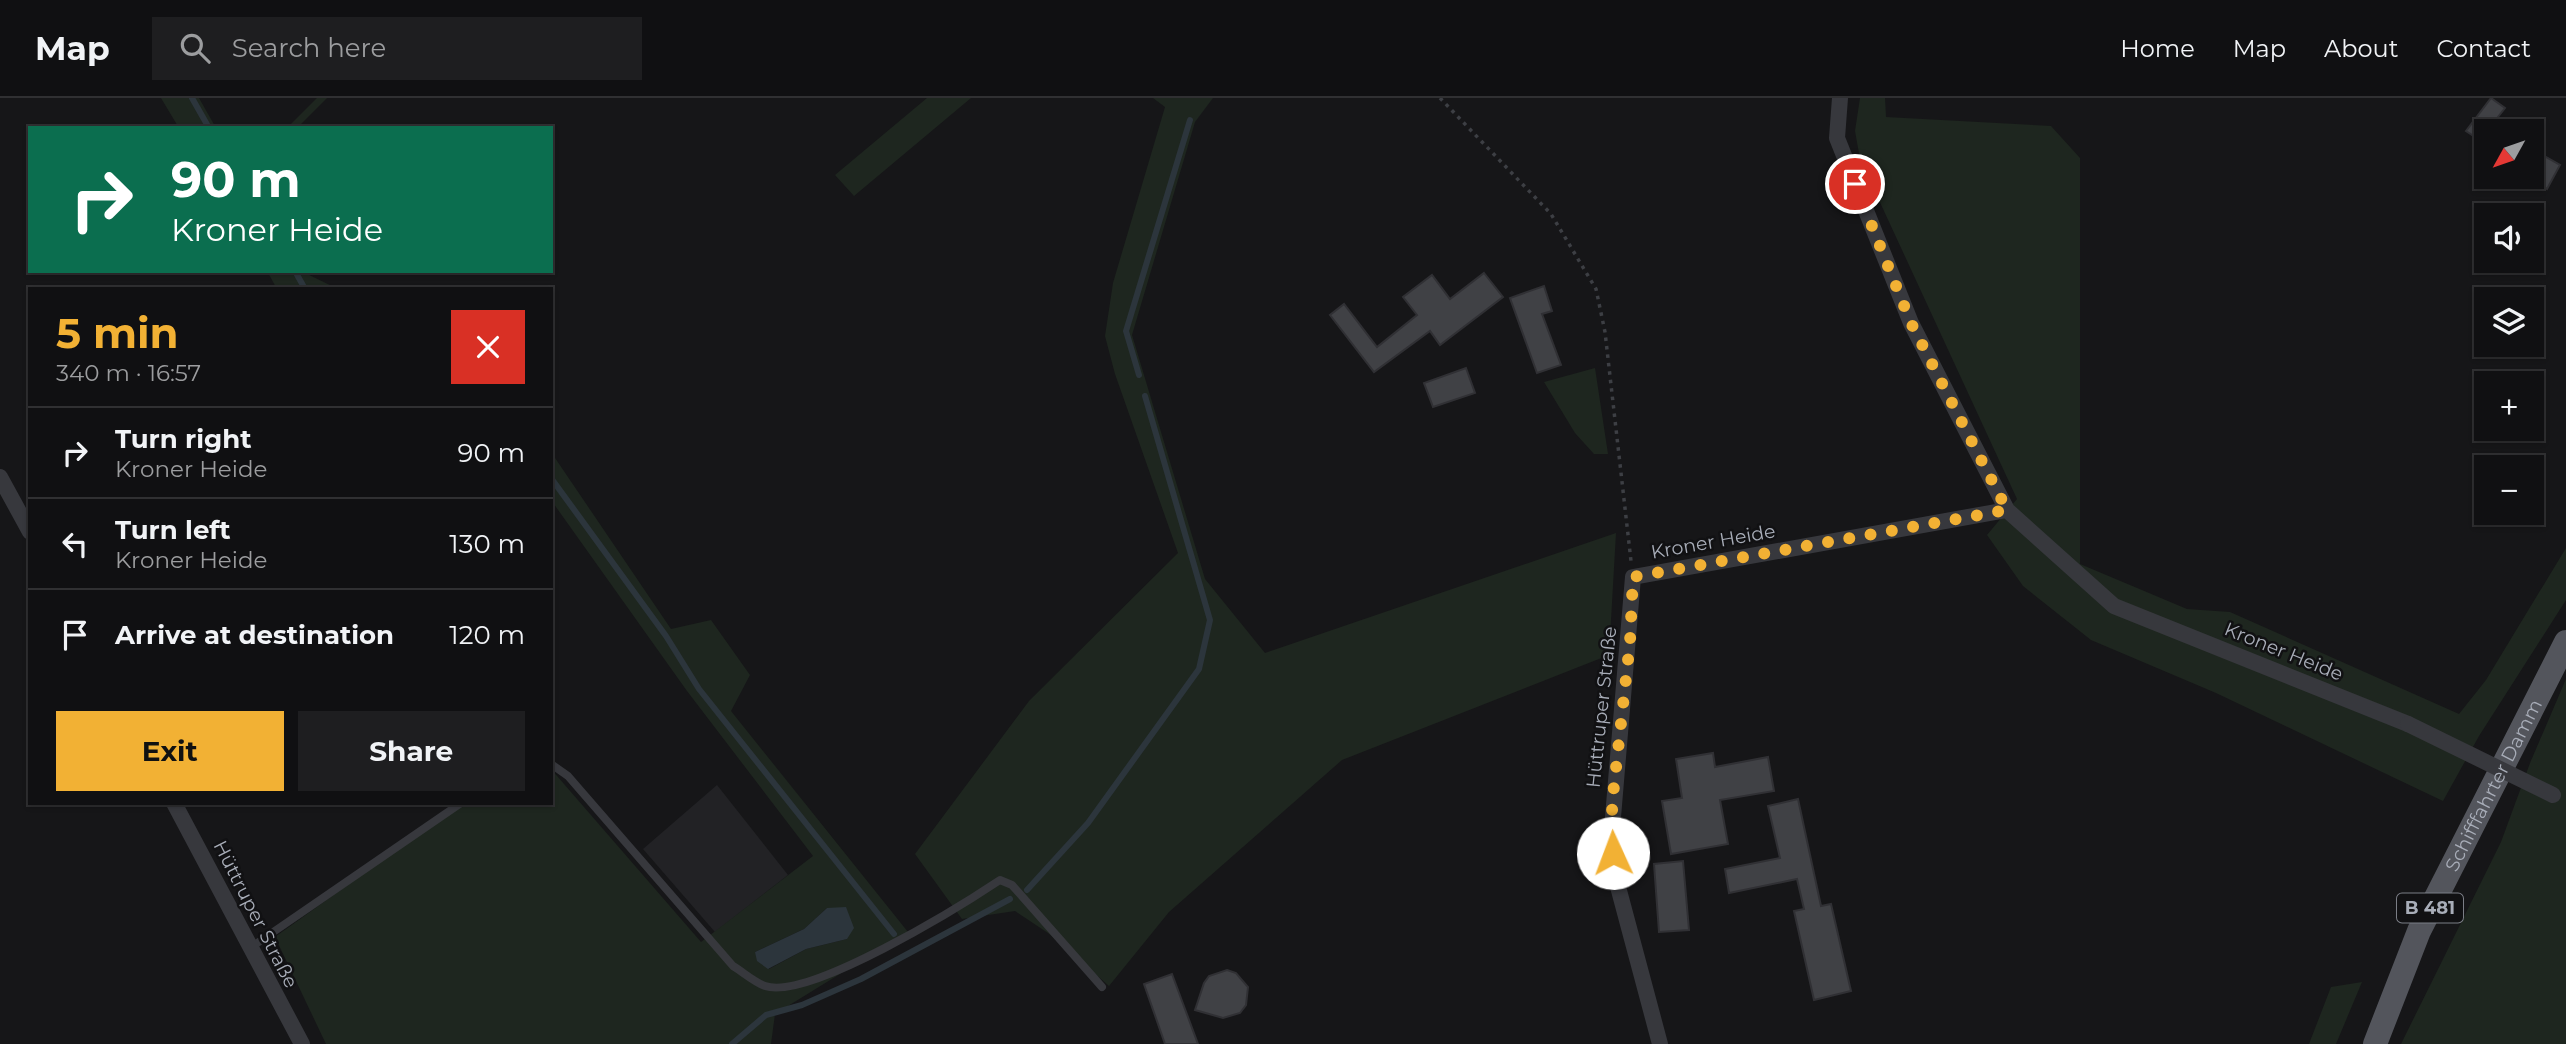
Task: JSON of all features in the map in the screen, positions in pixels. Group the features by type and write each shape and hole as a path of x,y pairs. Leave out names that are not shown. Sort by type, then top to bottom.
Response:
{"main road":[{"name":"Schifffahrter Damm","path":"2375,1044 2419,931 2566,642"}],"street":[{"name":"Kroner Heide","path":"1840,98 1837,138 1901,298 2007,510 2114,606 2408,724 2559,798"},
{"path":"0,477 28,528"},
{"name":"Kroner Heide","path":"1633,577 2007,510"},
{"name":"Hüttruper Straße","path":"1633,577 1611,841 1617,883 1660,1044"},
{"name":"Hüttruper Straße","path":"175,805 302,1044"}],"lane":[{"path":"553,765 568,776 733,966 765,987 793,986 851,965 972,899 1000,880 1012,885 1102,987"},
{"path":"250,948 457,805"}],"path":[{"path":"1440,98 1551,214 1596,289 1605,332 1633,577"}],"shaded area":[{"path":"161,98 199,98 215,126 178,126"},
{"path":"317,98 327,98 299,126 289,126"},
{"path":"927,98 971,98 854,196 835,175"},
{"path":"1153,98 1213,98 1195,122 1132,335 1205,579 1265,653 1616,533 1609,655 1342,760 1169,912 1109,986 1048,933 1015,911 962,919 915,854 1029,701 1178,553 1115,374 1105,336 1113,283 1165,107"},
{"path":"1860,98 1885,98 1886,117 2051,126 2080,158 2080,564 2187,609 2230,612 2459,714 2486,680 2566,548 2566,600 2479,736 2443,801 2216,693 2091,640 2023,586 1987,535 2017,499 1860,159 1855,131"},
{"path":"268,273 305,273 334,287 276,287"},
{"path":"1595,368 1608,454 1594,454 1575,433 1544,382"},
{"path":"553,455 671,629 711,620 750,675 731,711 908,932 775,1014 771,1044 326,1044 275,937 459,805 553,805 553,771 701,942 813,856 687,691 553,503","holes":["827,908 847,939 806,949 769,969 755,952 804,929"]},
{"path":"2566,679 2566,1044 2401,1044 2501,842 2530,763"},
{"path":"717,785 788,875 715,932 643,849"},
{"path":"846,907 854,928 847,939 806,949 768,969 757,961 755,952 804,929 827,908"},
{"path":"2362,982 2336,1044 2309,1044 2331,987"}],"building":[{"path":"2491,98 2505,108 2496,119 2475,119"},
{"path":"2474,120 2474,136 2466,131"},
{"path":"2544,156 2560,165 2547,189 2544,187"},
{"path":"1484,273 1503,297 1440,345 1430,331 1374,372 1330,315 1344,304 1377,347 1417,315 1403,297 1432,275 1450,299"},
{"path":"1544,286 1552,311 1542,314 1561,365 1537,373 1510,298"},
{"path":"1466,368 1475,393 1433,407 1424,383"},
{"path":"1713,753 1715,767 1768,757 1774,791 1720,800 1728,844 1671,854 1662,801 1682,798 1676,759"},
{"path":"1798,799 1821,906 1831,904 1851,991 1814,1000 1794,911 1804,909 1797,879 1729,893 1725,869 1780,858 1768,806"},
{"path":"1683,861 1689,930 1659,932 1654,864"},
{"path":"1227,970 1236,973 1248,987 1246,1005 1240,1013 1223,1018 1195,1010 1209,976"},
{"path":"1172,974 1198,1044 1165,1044 1144,984"}],"waterway":[{"path":"192,98 208,126"},
{"path":"1139,375 1126,331 1190,120"},
{"path":"296,273 304,287"},
{"path":"1027,890 1088,823 1199,669 1210,620 1145,396"},
{"path":"553,481 666,636 699,689 894,934"},
{"path":"732,1044 766,1015 802,1005 861,979 1010,899"}],"route":[{"path":"1613,853 1612,804 1630,642 1633,577 2007,510 1911,323 1855,184"}]}
